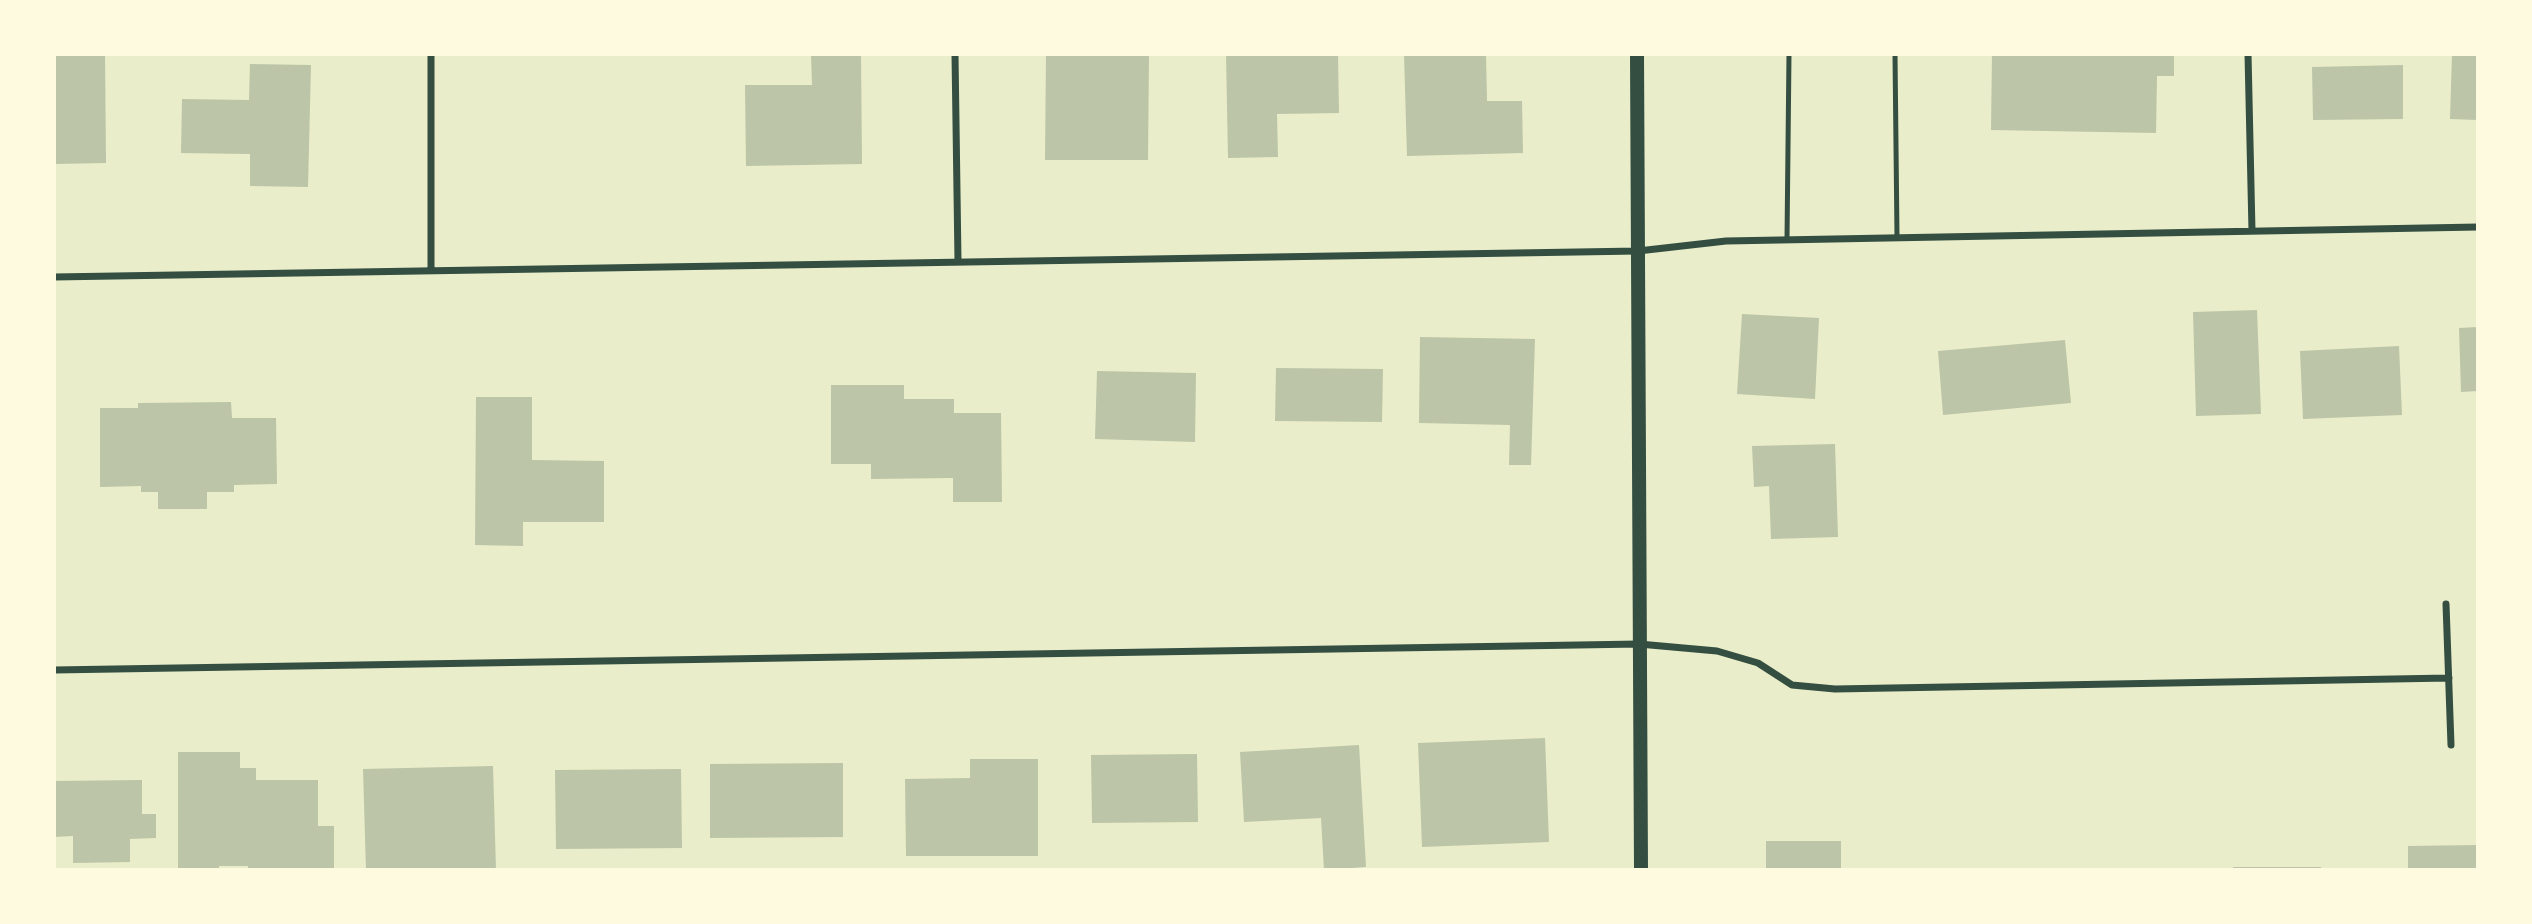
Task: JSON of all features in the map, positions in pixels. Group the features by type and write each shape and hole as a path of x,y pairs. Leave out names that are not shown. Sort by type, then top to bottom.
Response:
{"main road":[{"path":"1637,54 1642,870"}],"street":[{"path":"431,54 431,271"},
{"path":"955,54 958,261"},
{"path":"2248,54 2252,231"},
{"path":"54,277 1639,251 1726,241 1787,239 2478,227"},
{"path":"2446,604 2451,744"},
{"path":"54,670 1639,645 1717,651 1758,663 1793,685 1835,689 2449,678"}],"lane":[{"path":"1787,239 1789,54"},
{"path":"1895,54 1897,237"}],"building":[{"path":"54,54 105,54 106,163 54,164"},
{"path":"811,54 861,54 862,164 746,166 745,85 812,85"},
{"path":"1046,54 1149,54 1148,160 1045,160"},
{"path":"1226,54 1338,54 1339,113 1277,114 1278,157 1228,158"},
{"path":"1404,54 1486,54 1487,101 1522,101 1523,153 1407,156"},
{"path":"1992,54 2174,54 2174,76 2157,76 2156,133 1991,130"},
{"path":"2452,54 2478,54 2478,120 2450,119"},
{"path":"250,64 311,65 308,187 250,186 250,154 181,153 182,99 249,100"},
{"path":"2403,65 2403,119 2313,120 2312,67"},
{"path":"2257,310 2261,414 2196,416 2193,312"},
{"path":"1742,314 1819,318 1815,399 1737,394"},
{"path":"2478,327 2478,391 2461,392 2459,328"},
{"path":"1420,337 1535,339 1531,465 1509,465 1510,425 1419,423"},
{"path":"2065,340 2071,403 1943,415 1938,351"},
{"path":"2399,346 2402,415 2303,419 2300,351"},
{"path":"1276,368 1383,369 1382,422 1275,421"},
{"path":"1097,371 1196,373 1195,442 1095,439"},
{"path":"831,385 904,385 904,399 954,399 954,413 1001,413 1002,502 953,502 953,478 871,479 871,464 831,464"},
{"path":"476,397 532,397 532,460 604,461 604,522 523,522 523,546 475,545"},
{"path":"231,402 232,418 276,418 277,484 234,485 234,492 207,492 207,509 158,509 158,492 141,492 141,486 100,487 100,408 138,408 138,403"},
{"path":"1835,444 1838,537 1771,539 1769,486 1754,487 1752,446"},
{"path":"1545,738 1549,842 1422,847 1418,743"},
{"path":"1359,745 1366,867 1324,870 1321,818 1244,822 1240,752"},
{"path":"178,752 240,752 240,768 256,768 256,780 318,780 318,826 334,826 334,870 248,870 248,866 219,866 219,870 178,870"},
{"path":"1197,754 1198,822 1092,823 1091,755"},
{"path":"970,759 1038,759 1038,856 906,856 905,779 970,778"},
{"path":"843,763 843,837 710,838 710,764"},
{"path":"493,766 496,870 366,870 363,769"},
{"path":"681,769 682,848 556,849 555,770"},
{"path":"142,780 142,814 156,814 156,838 130,839 130,862 73,863 73,836 54,837 54,781"},
{"path":"1766,841 1841,841 1841,870 1766,870"},
{"path":"2478,845 2478,870 2408,870 2408,846"},
{"path":"2233,867 2321,867 2321,870 2233,870"}]}
